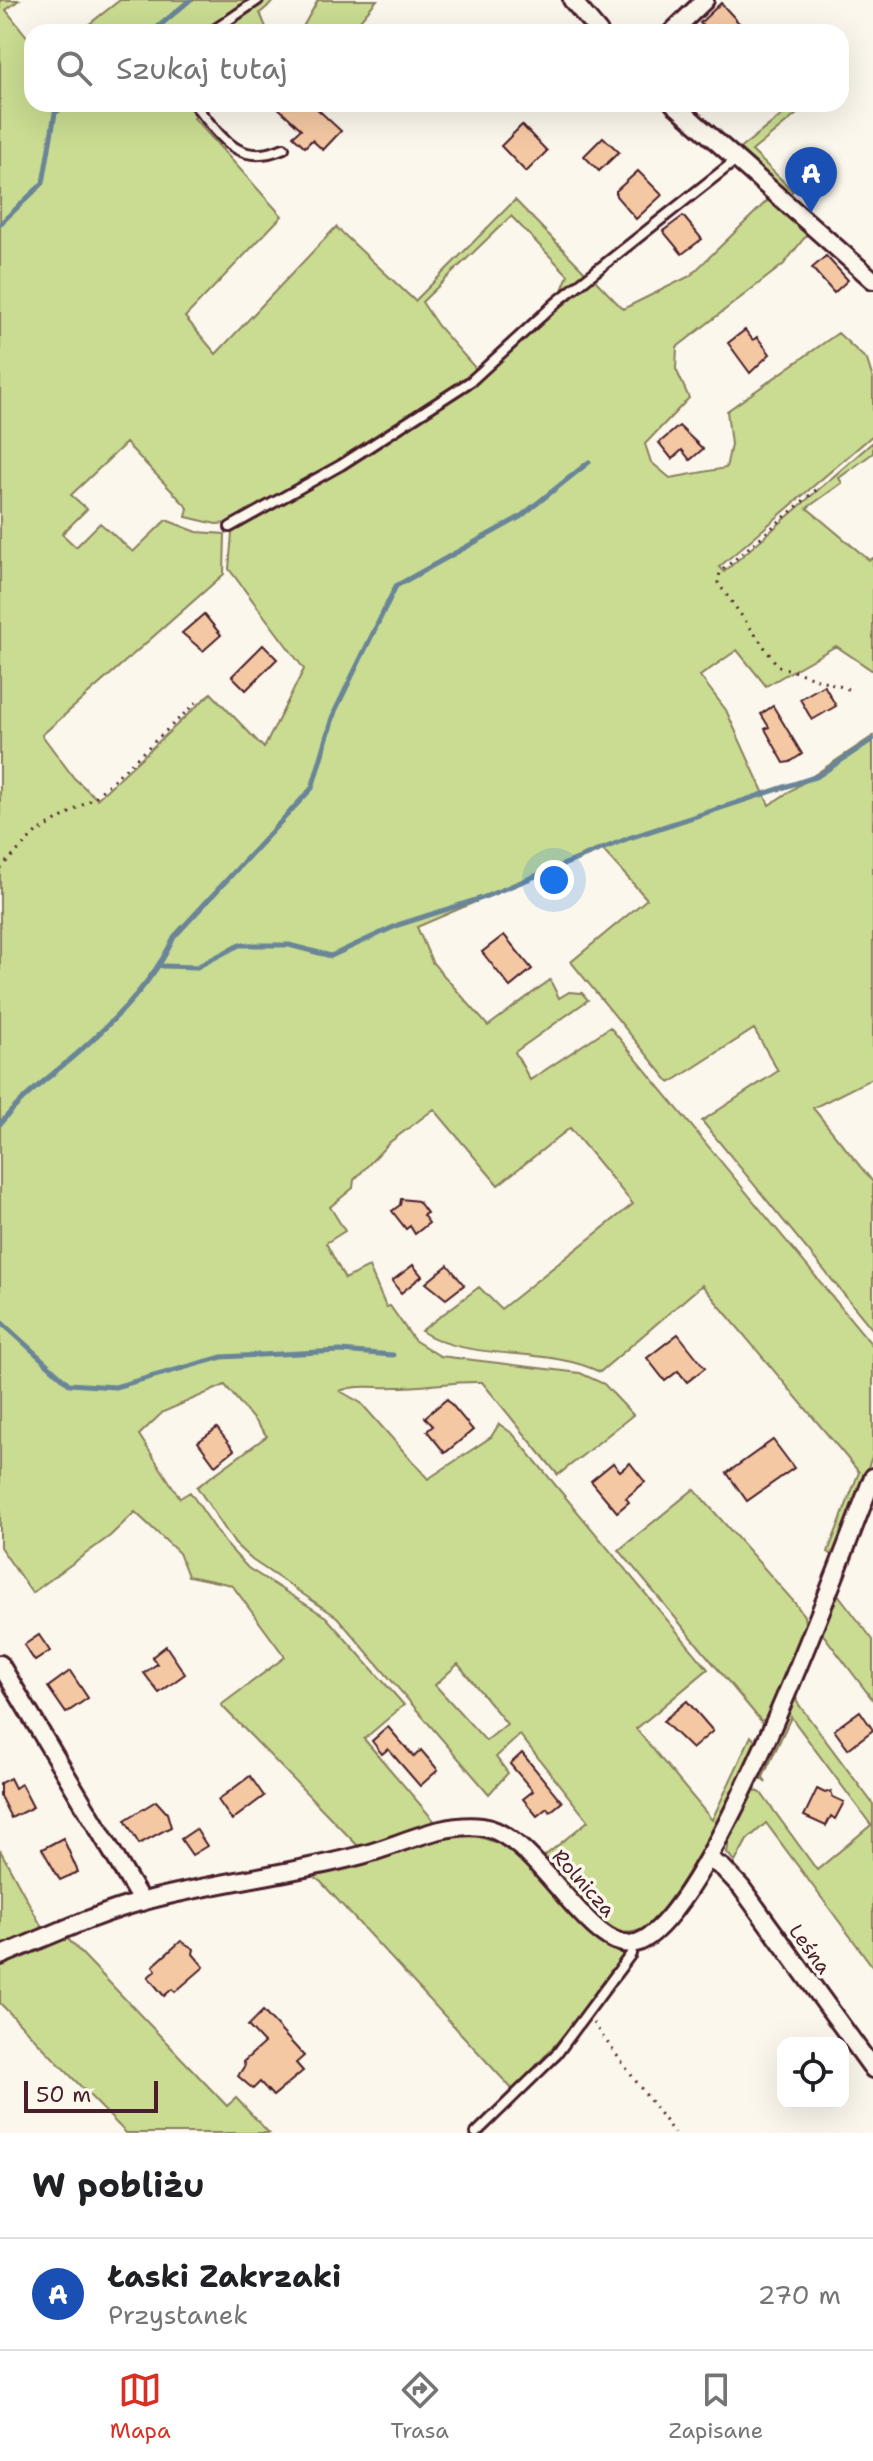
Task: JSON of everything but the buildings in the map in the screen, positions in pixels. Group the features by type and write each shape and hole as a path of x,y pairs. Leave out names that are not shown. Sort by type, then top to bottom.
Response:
{"street":[{"path":"572,0 592,24"},
{"path":"680,24 705,0"},
{"path":"683,112 873,280"},
{"path":"632,1943 656,1930 678,1907 709,1859 817,1620 873,1477"},
{"path":"0,1664 142,1902"},
{"name":"Rolnicza","path":"0,1956 142,1902 362,1855 442,1830 474,1826 492,1829 518,1841 602,1934 632,1943"},
{"name":"Leśna","path":"709,1859 723,1868 741,1887 873,2069"}],"lane":[{"path":"223,24 258,0"},
{"path":"201,112 223,139 241,153 264,157 284,148"},
{"path":"230,527 341,465 471,381 558,301 738,158"},
{"path":"476,2133 539,2074 631,1954 632,1943"}],"path":[{"path":"816,490 720,572 718,583 778,666 848,689"},
{"path":"0,868 36,833 94,798 200,699"},
{"path":"585,2014 674,2133"}],"green space":[{"path":"0,0 19,0 6,10 24,33 24,112 201,112 194,118 282,216 185,317 216,354 336,227 415,301 515,200 586,273 560,295 568,275 511,216 422,302 438,326 477,370 345,458 231,523 216,524 186,517 188,508 126,443 71,495 87,509 62,534 76,547 100,523 133,552 166,520 197,532 225,534 224,574 42,735 74,778 97,799 211,693 264,748 304,669 229,569 232,533 318,484 466,389 594,279 623,309 690,276 771,197 808,233 784,264 677,347 676,369 689,398 645,444 651,462 670,478 726,468 731,445 727,411 838,333 867,360 873,379 873,435 719,567 724,572 873,442 873,453 839,478 842,483 807,508 869,560 873,558 873,671 836,646 766,686 737,650 700,676 726,710 769,805 873,736 873,1078 813,1108 873,1182 873,1330 702,1121 778,1071 754,1029 670,1083 571,962 647,899 601,848 417,927 432,962 488,1026 550,980 559,998 569,992 582,993 588,1000 515,1052 530,1080 610,1027 873,1346 873,1454 835,1557 828,1552 859,1472 702,1285 600,1372 556,1359 461,1347 421,1331 479,1287 501,1309 633,1204 570,1128 498,1185 434,1109 390,1142 354,1180 353,1188 330,1207 345,1231 326,1243 345,1279 369,1267 386,1307 390,1306 414,1340 440,1356 580,1373 604,1384 633,1415 558,1475 482,1382 360,1387 340,1391 361,1403 428,1479 491,1437 499,1424 513,1434 708,1669 636,1729 712,1820 751,1736 756,1742 731,1803 675,1901 656,1922 633,1932 611,1929 600,1922 542,1858 588,1821 520,1735 496,1757 508,1773 489,1794 337,1617 252,1560 235,1544 197,1487 267,1436 225,1385 163,1412 139,1435 180,1498 190,1492 225,1543 248,1568 326,1617 404,1705 364,1739 436,1823 360,1848 221,1705 285,1657 232,1585 188,1576 179,1553 135,1512 110,1536 32,1593 0,1547","holes":["458,1664 507,1724 486,1741 435,1685"]},
{"path":"120,0 275,0 260,13 265,24 89,24"},
{"path":"318,0 377,0 357,24 304,24"},
{"path":"786,112 799,112 752,151 793,191 788,195 738,150"},
{"path":"694,1489 804,1616 806,1629 778,1698 761,1721 619,1550"},
{"path":"834,1589 873,1640 873,1700 819,1629"},
{"path":"795,1689 797,1702 873,1804 873,1967 766,1823 747,1840 735,1862 727,1853 739,1809 755,1790 761,1793 817,1870 871,1825 791,1717 763,1777 766,1783 756,1774"},
{"path":"464,1832 510,1847 551,1887 588,1933 624,1951 593,2000 513,2090 321,1882 307,1872"},
{"path":"0,1850 44,1931 0,1950"},
{"path":"66,1937 227,2106 236,2098 269,2133 126,2133 0,2003 0,1962"}],"waterway":[{"path":"162,24 190,0"},
{"path":"0,224 43,183 56,112"},
{"path":"0,1124 121,1012 156,968 174,937 312,788 335,711 396,586 520,517 589,462"},
{"path":"162,966 197,967 239,945 289,945 331,956 398,925 482,898 629,838 818,776 873,739"},
{"path":"0,1321 69,1384 115,1387 222,1357 340,1351 393,1355"}],"place":[{"name":"Łaski Zakrzaki","path":"811,213"}]}
